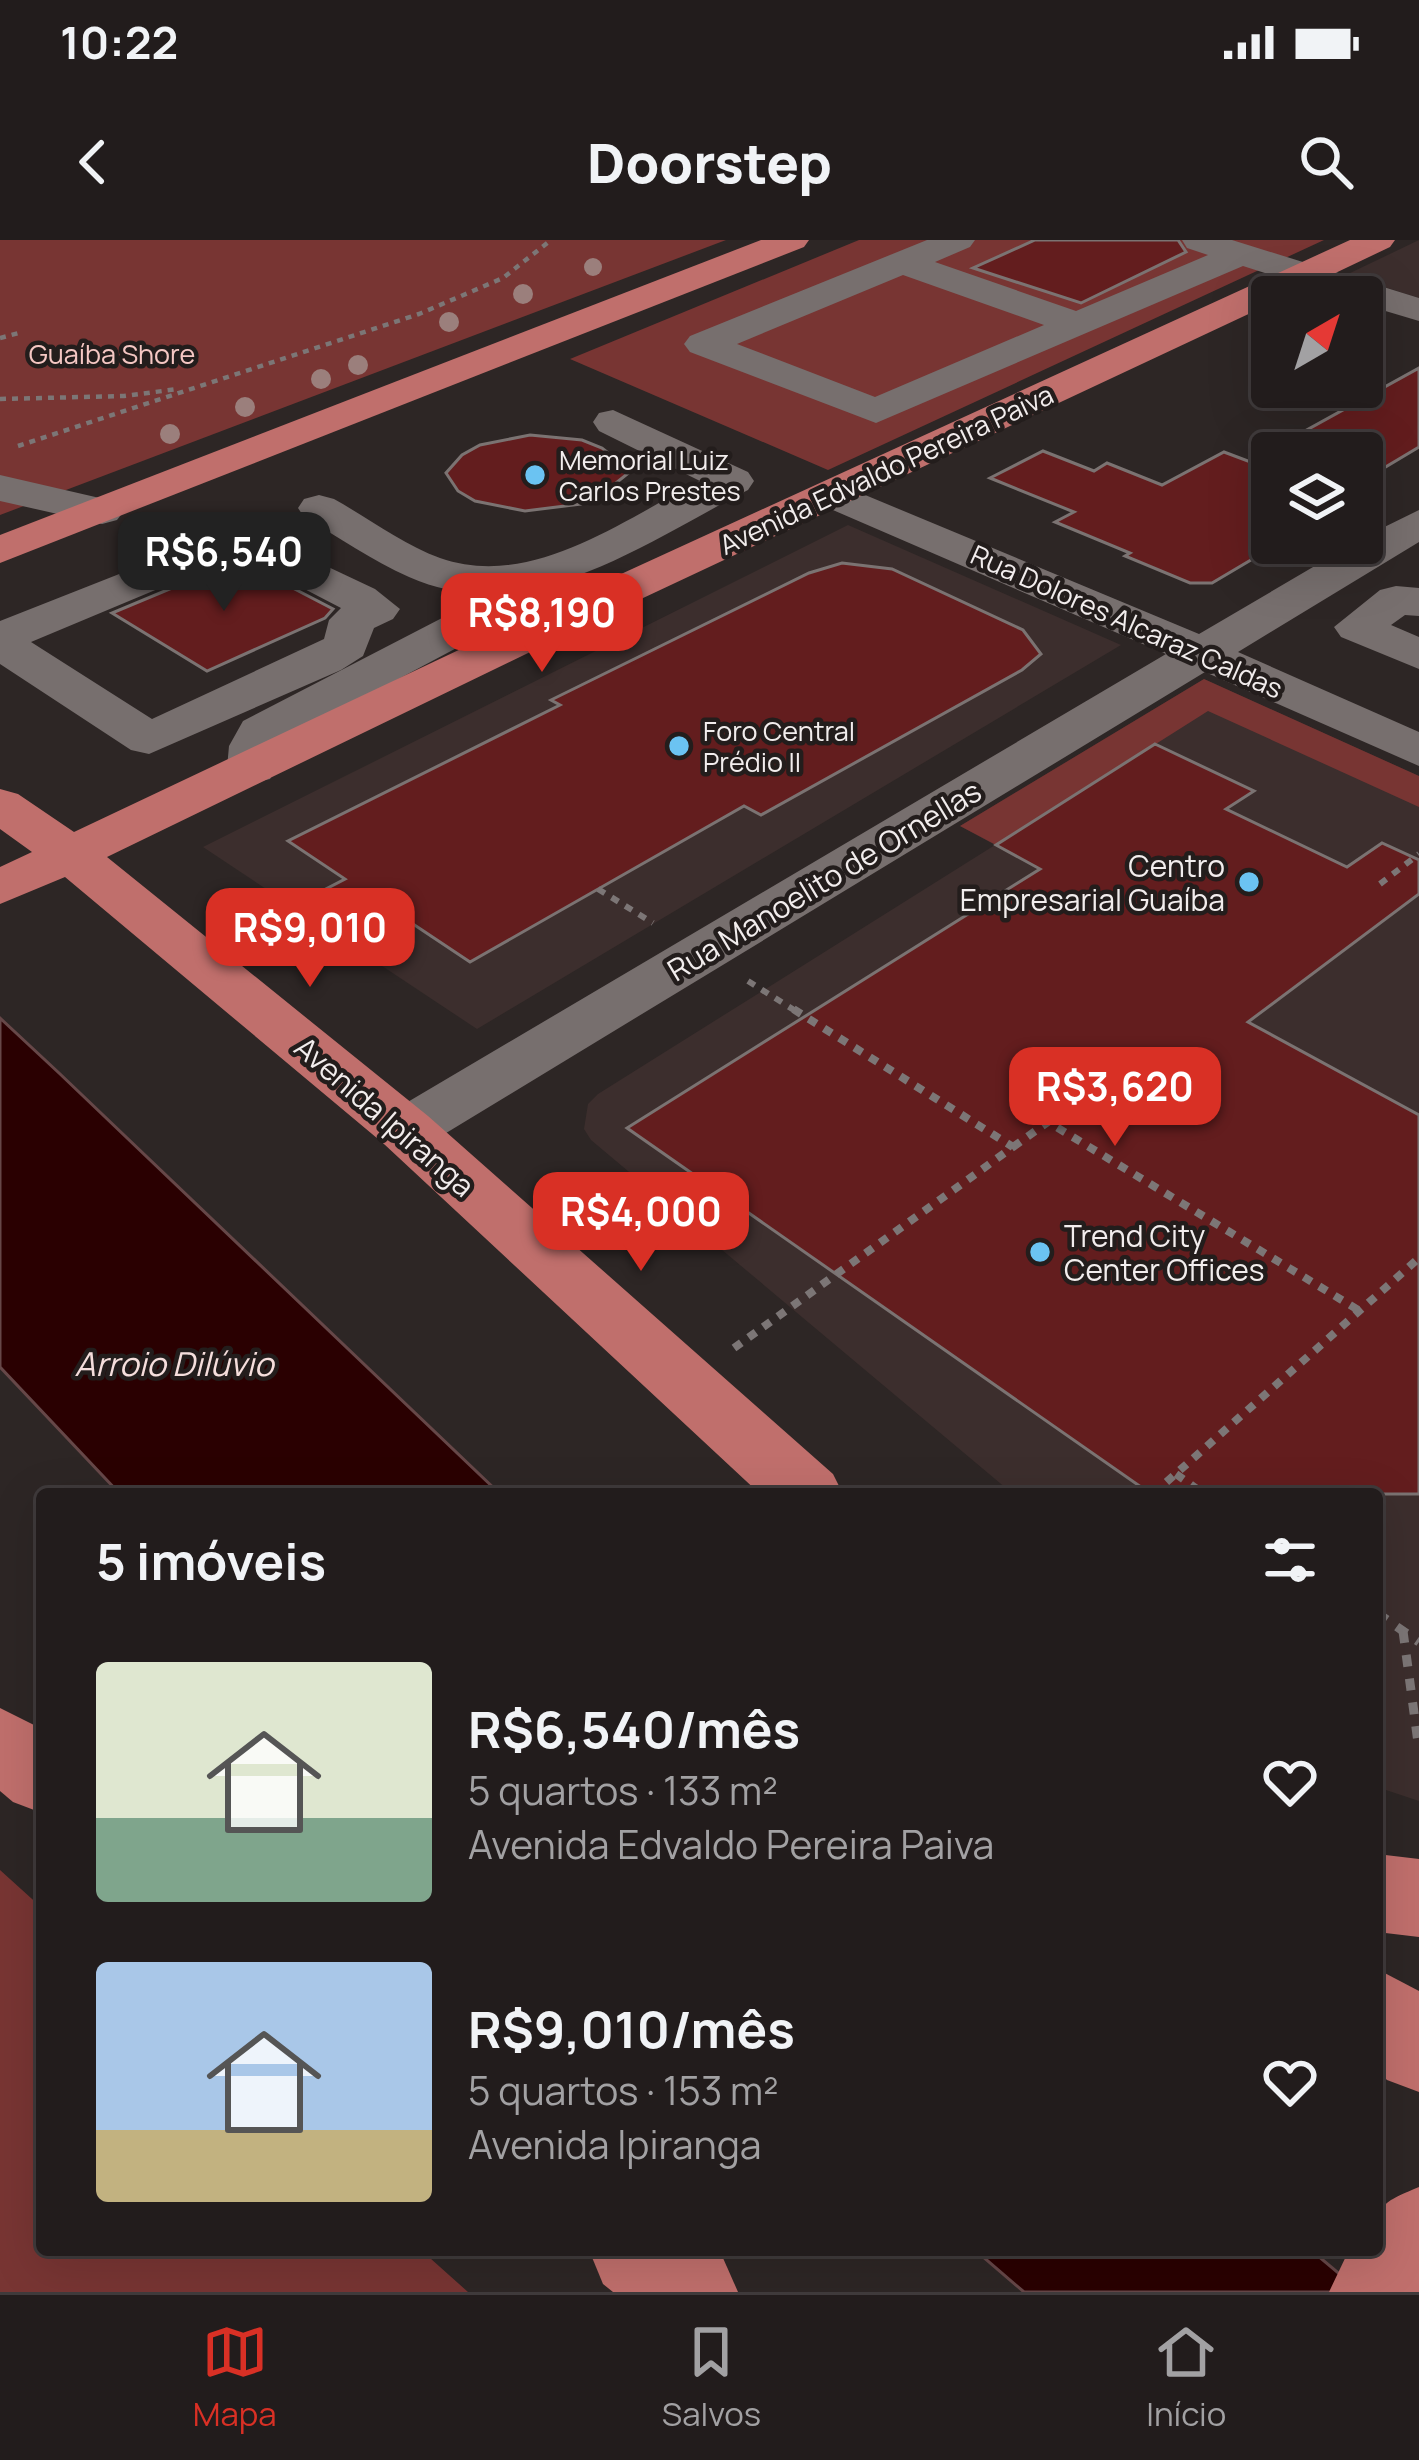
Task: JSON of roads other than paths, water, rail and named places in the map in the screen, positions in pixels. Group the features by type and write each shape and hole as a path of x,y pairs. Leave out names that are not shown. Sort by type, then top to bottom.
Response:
{"main road":[{"name":"Avenida Edvaldo Pereira Paiva","path":"0,888 576,612 1378,240"},
{"path":"0,550 781,242"},
{"name":"Avenida Ipiranga","path":"0,805 70,854 406,1130 800,1488"},
{"path":"154,923 172,806"},
{"path":"0,1743 36,1772"},
{"path":"1383,1894 1419,1898"},
{"path":"1383,2016 1419,2049"},
{"path":"1378,2292 1419,2235"},
{"path":"644,2256 689,2292"}],"street":[{"path":"958,240 703,344 869,410 884,410 1242,247"},
{"path":"1194,240 1242,247 1419,310"},
{"path":"904,263 1079,325"},
{"path":"755,322 799,338"},
{"path":"887,371 931,388"},
{"path":"319,508 427,569 499,582 558,570 734,481 613,422"},
{"name":"Rua Dolores Alcaraz Caldas","path":"877,473 1124,575 1221,640 1419,751"},
{"path":"0,488 101,511"},
{"name":"Rua Dolores Alcaraz Caldas","path":"834,494 1080,598 1419,707"},
{"name":"Rua Manoelito de Ornellas","path":"406,1130 1419,523"},
{"path":"0,641 242,538 431,638"},
{"path":"0,641 148,739 346,646 352,620 368,604 427,569"},
{"path":"1080,598 1124,575"},
{"path":"1419,602 1396,600 1357,627 1419,655"},
{"path":"252,768 261,732 431,638 488,613 576,612"}],"water":[{"name":"Arroio Dilúvio","path":"0,1018 494,1488 114,1488 0,1367"},
{"path":"982,2256 1318,2256 1361,2292 1024,2292"}],"place":[{"name":"Memorial Luiz Carlos Prestes","path":"535,475"},
{"name":"Foro Central Prédio II","path":"679,746"},
{"name":"Centro Empresarial Guaíba","path":"1249,882"},
{"name":"Trend City Center Offices","path":"1040,1252"}],"park label":[{"name":"Guaíba Shore","path":"112,353"}]}
